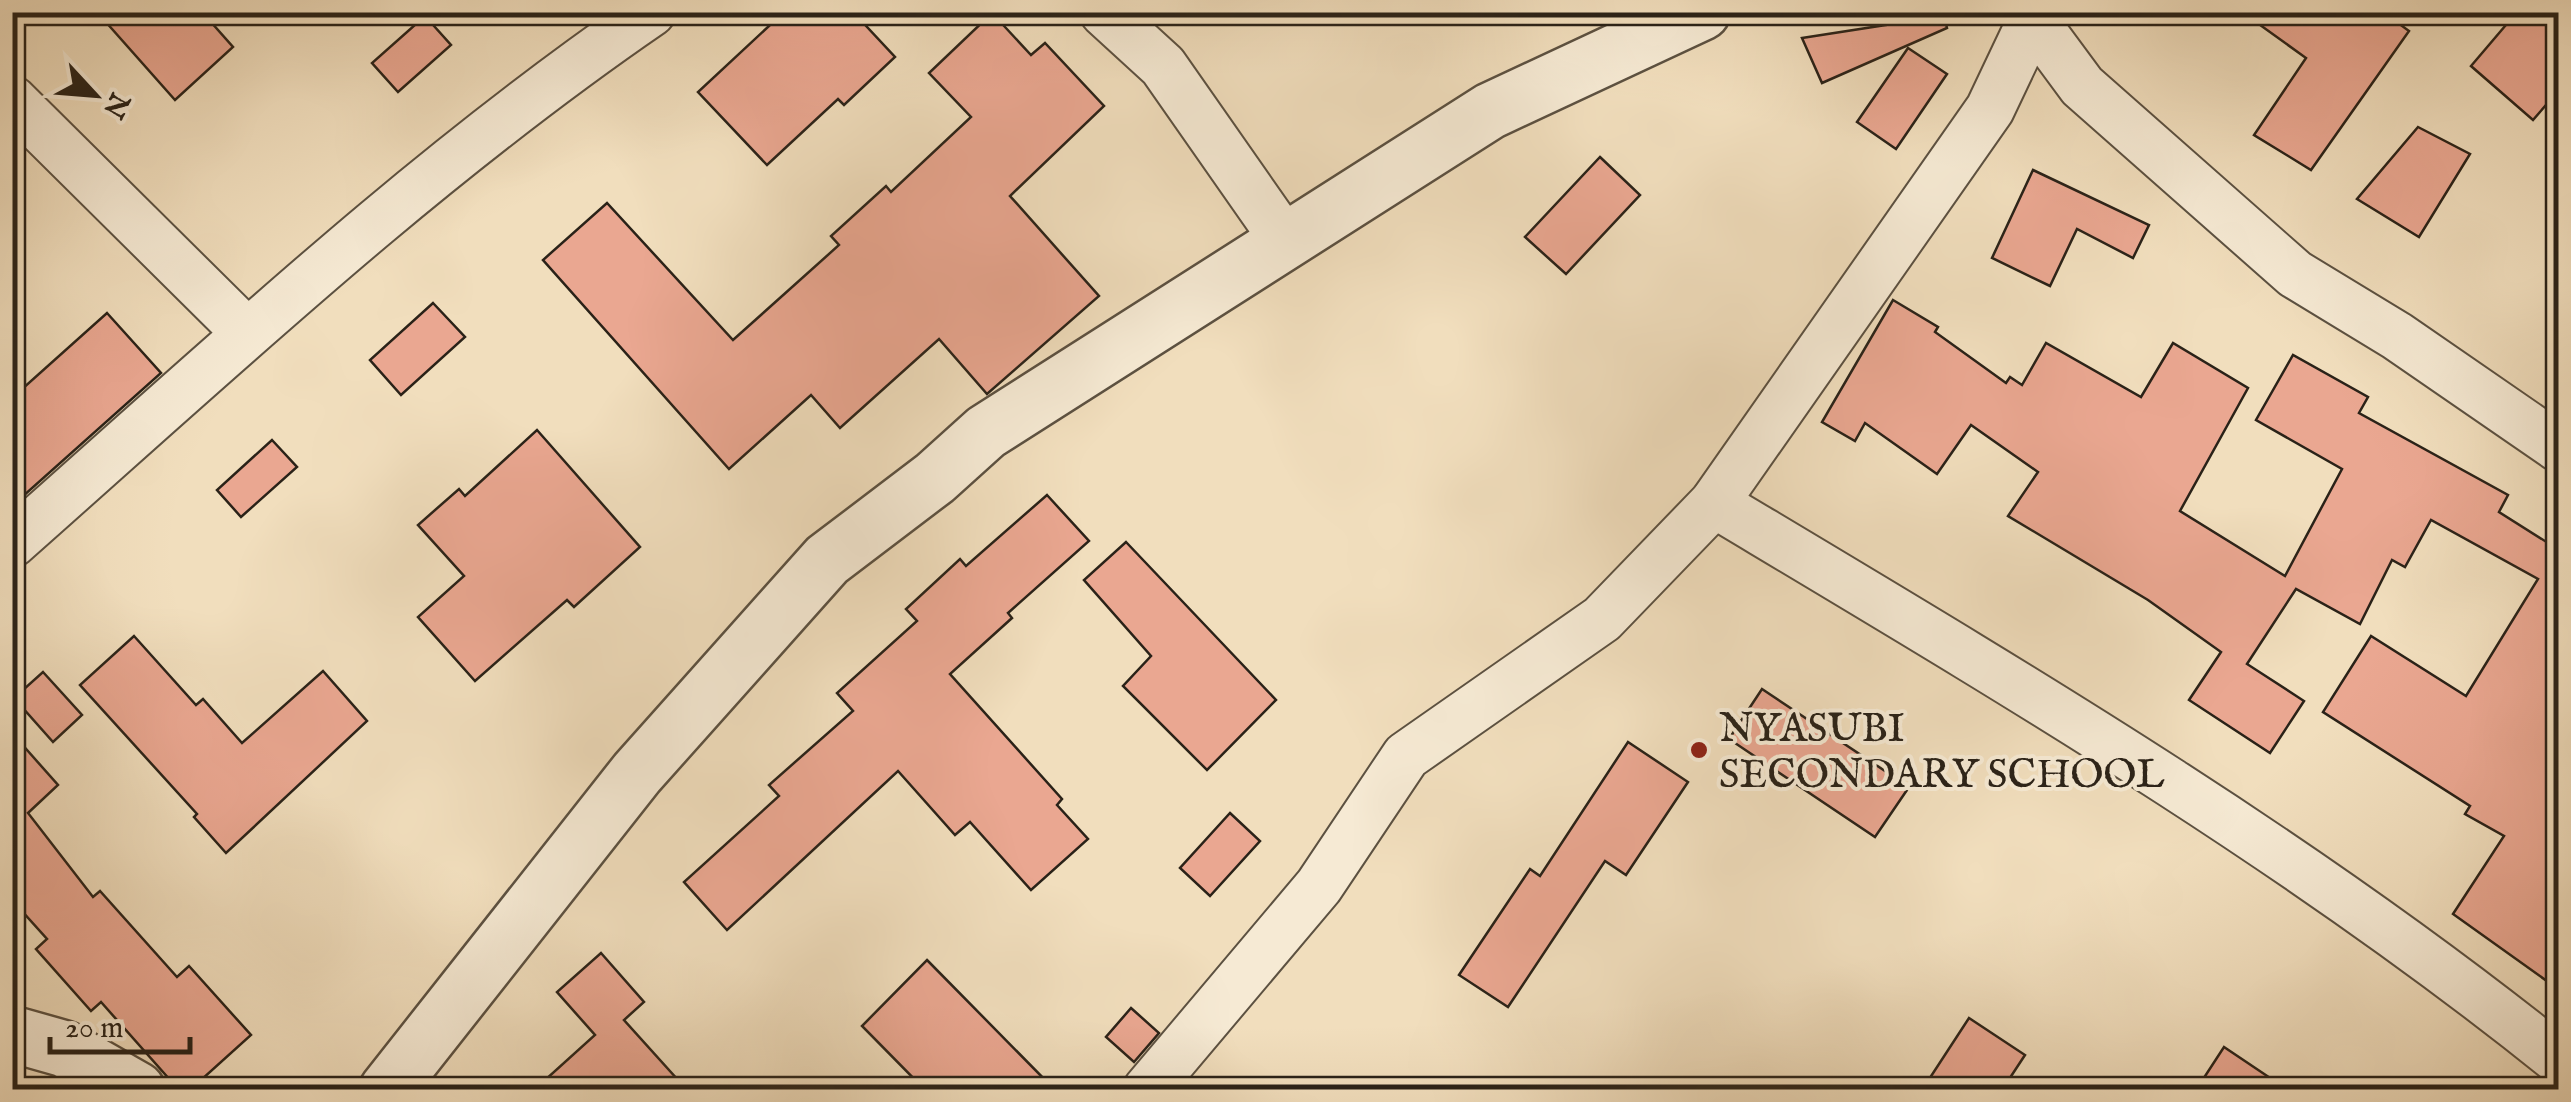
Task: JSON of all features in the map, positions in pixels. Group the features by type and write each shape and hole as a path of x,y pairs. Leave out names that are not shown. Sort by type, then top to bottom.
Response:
{"street":[{"path":"1104,12 1163,66 1286,242"},
{"path":"387,1090 637,773 827,560 935,478 986,432 1490,111 1702,12"},
{"path":"1146,1090 1319,886 1406,756 1602,618 1714,503 1990,108 2035,17 2082,86 2295,274 2398,336 2558,448"},
{"path":"12,543 246,332 470,143 627,19"},
{"path":"12,100 246,332"},
{"path":"1714,503 2047,702 2463,982 2558,1059"},
{"path":"14,1031 65,1049 137,1090"}],"building":[{"path":"97,12 202,12 233,47 175,100"},
{"path":"784,12 853,12 895,57 844,105 838,99 767,165 698,92"},
{"path":"2242,12 2383,12 2409,31 2311,170 2254,135 2306,58"},
{"path":"2517,12 2558,12 2558,91 2533,120 2471,66"},
{"path":"992,13 1031,55 1045,43 1104,106 1010,196 1099,296 987,394 939,339 840,428 811,395 729,469 543,260 607,203 733,340 839,245 831,236 886,186 891,192 971,117 929,73"},
{"path":"425,16 451,45 398,92 372,63"},
{"path":"1944,16 1947,28 1822,83 1802,38"},
{"path":"1908,48 1947,74 1896,149 1857,122"},
{"path":"2418,127 2470,154 2419,237 2357,199"},
{"path":"1600,157 1640,195 1566,274 1525,237"},
{"path":"2033,170 2149,225 2133,258 2077,229 2050,286 1992,258"},
{"path":"1893,300 1938,327 1935,332 2006,383 2010,377 2022,385 2046,343 2141,397 2173,343 2248,388 2180,511 2285,576 2342,469 2256,420 2293,355 2368,397 2359,413 2508,495 2499,512 2556,548 2558,544 2558,989 2453,914 2504,836 2465,814 2470,806 2323,712 2371,636 2466,696 2538,579 2431,520 2405,567 2392,560 2360,624 2296,589 2247,664 2304,701 2270,753 2189,700 2221,652 2148,600 2008,516 2038,472 1971,425 1937,474 1865,423 1855,441 1822,422"},
{"path":"433,303 465,337 401,395 370,360"},
{"path":"107,313 161,373 12,506 12,398"},
{"path":"537,430 640,547 574,607 567,600 475,681 418,617 464,576 418,525 459,489 465,496"},
{"path":"272,440 297,467 241,517 217,490"},
{"path":"1047,495 1089,541 1008,613 1012,618 950,674 1062,799 1057,805 1088,839 1031,890 970,822 955,835 898,771 727,930 684,882 779,796 769,785 853,711 837,693 917,621 906,609 960,559 966,566"},
{"path":"1126,542 1276,700 1207,770 1123,686 1151,656 1084,580"},
{"path":"134,636 196,705 203,699 242,743 323,671 367,721 226,853 194,817 197,814 80,685"},
{"path":"43,672 82,715 53,742 14,698"},
{"path":"1762,689 1909,787 1875,837 1729,739"},
{"path":"12,733 58,785 28,813 93,897 100,891 177,977 189,966 251,1035 190,1090 179,1090 101,1002 91,1011 36,949 47,939 12,900"},
{"path":"1628,742 1688,782 1626,875 1605,861 1508,1007 1459,975 1530,869 1540,876"},
{"path":"1230,813 1260,841 1210,896 1180,868"},
{"path":"601,953 644,1002 624,1020 687,1090 534,1090 595,1035 557,992"},
{"path":"927,960 1055,1090 925,1090 862,1026"},
{"path":"1131,1008 1159,1033 1134,1062 1106,1037"},
{"path":"1969,1018 2025,1055 2002,1090 1922,1090"},
{"path":"2224,1047 2288,1090 2196,1090"}],"place":[{"name":"NYASUBI SECONDARY SCHOOL","path":"1699,750"}]}
